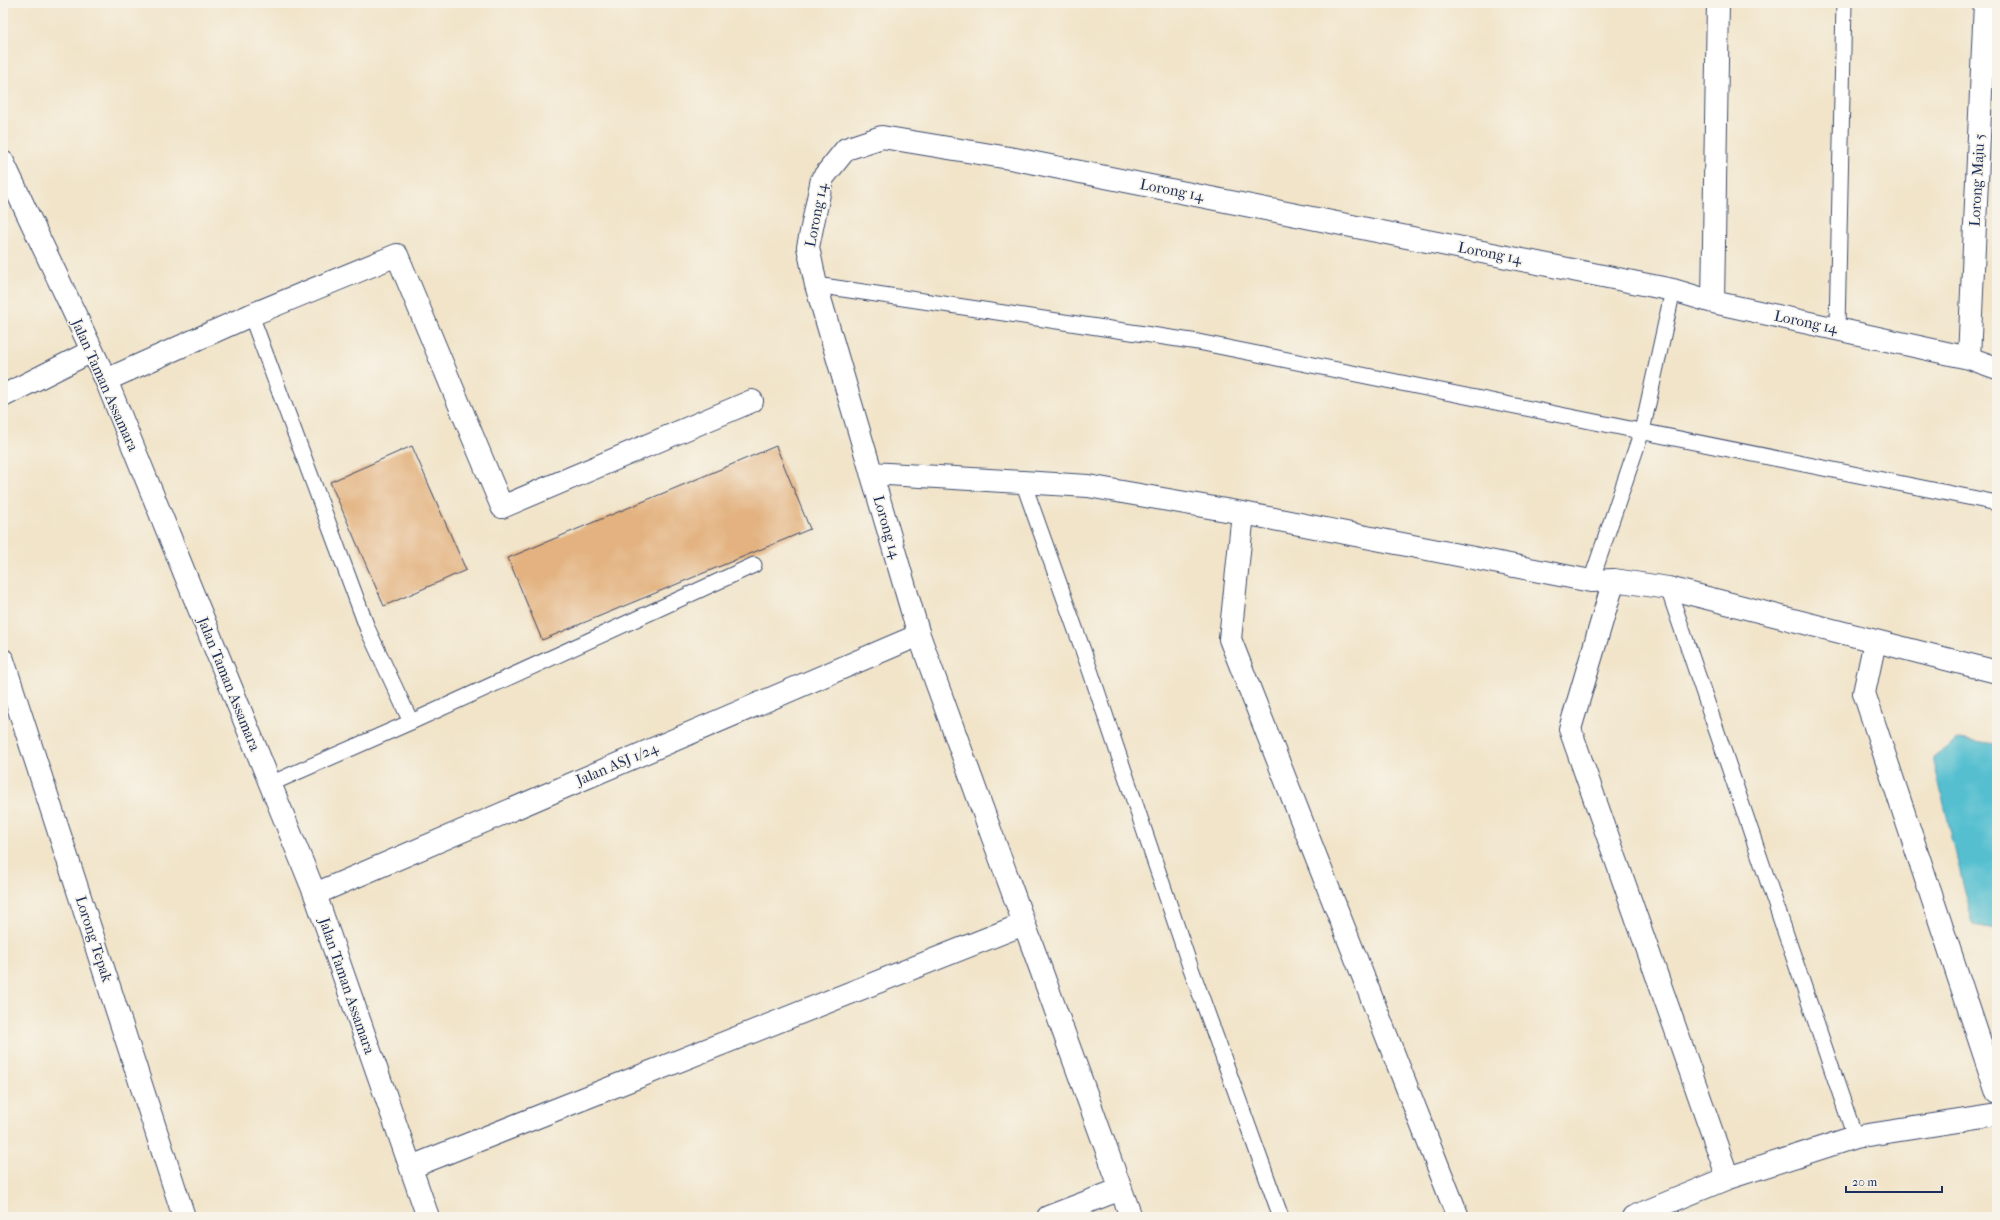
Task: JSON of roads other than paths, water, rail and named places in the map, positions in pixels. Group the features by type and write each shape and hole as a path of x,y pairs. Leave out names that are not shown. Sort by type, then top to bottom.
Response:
{"street":[{"path":"1713,302 1718,3"},
{"name":"Lorong Maju 5","path":"1969,358 1985,3"},
{"name":"Lorong 14","path":"1131,1217 919,635 816,285 808,247 822,179 846,149 882,137 1016,159 1673,290 1713,302 1969,358 1997,368"},
{"name":"Jalan Taman Assamara","path":"3,162 106,380 315,894 428,1217"},
{"path":"106,380 251,316 397,255 502,507 752,401"},
{"path":"3,396 92,351"},
{"path":"871,473 1088,486 1244,513 1591,581 1614,580 1668,588 1997,672"},
{"path":"1244,513 1230,639 1458,1217"},
{"path":"1614,580 1570,729 1728,1178"},
{"name":"Jalan ASJ 1/24","path":"315,894 919,635"},
{"path":"1875,641 1864,693 1997,1093"},
{"name":"Lorong Tepak","path":"3,660 184,1217"},
{"path":"411,1167 1024,924"},
{"path":"1633,1217 1728,1178 1854,1137 1997,1115"},
{"path":"1048,1217 1121,1189"}],"lane":[{"path":"1837,328 1844,3"},
{"path":"816,285 1198,342 1997,503"},
{"path":"1591,581 1642,432 1673,290"},
{"path":"251,316 368,630 411,722"},
{"path":"1023,482 1090,670 1189,964 1281,1217"},
{"path":"270,784 411,722 754,565"},
{"path":"1668,588 1854,1137"}],"water":[{"path":"1959,739 1997,744 1997,929 1973,925 1933,758"}]}
